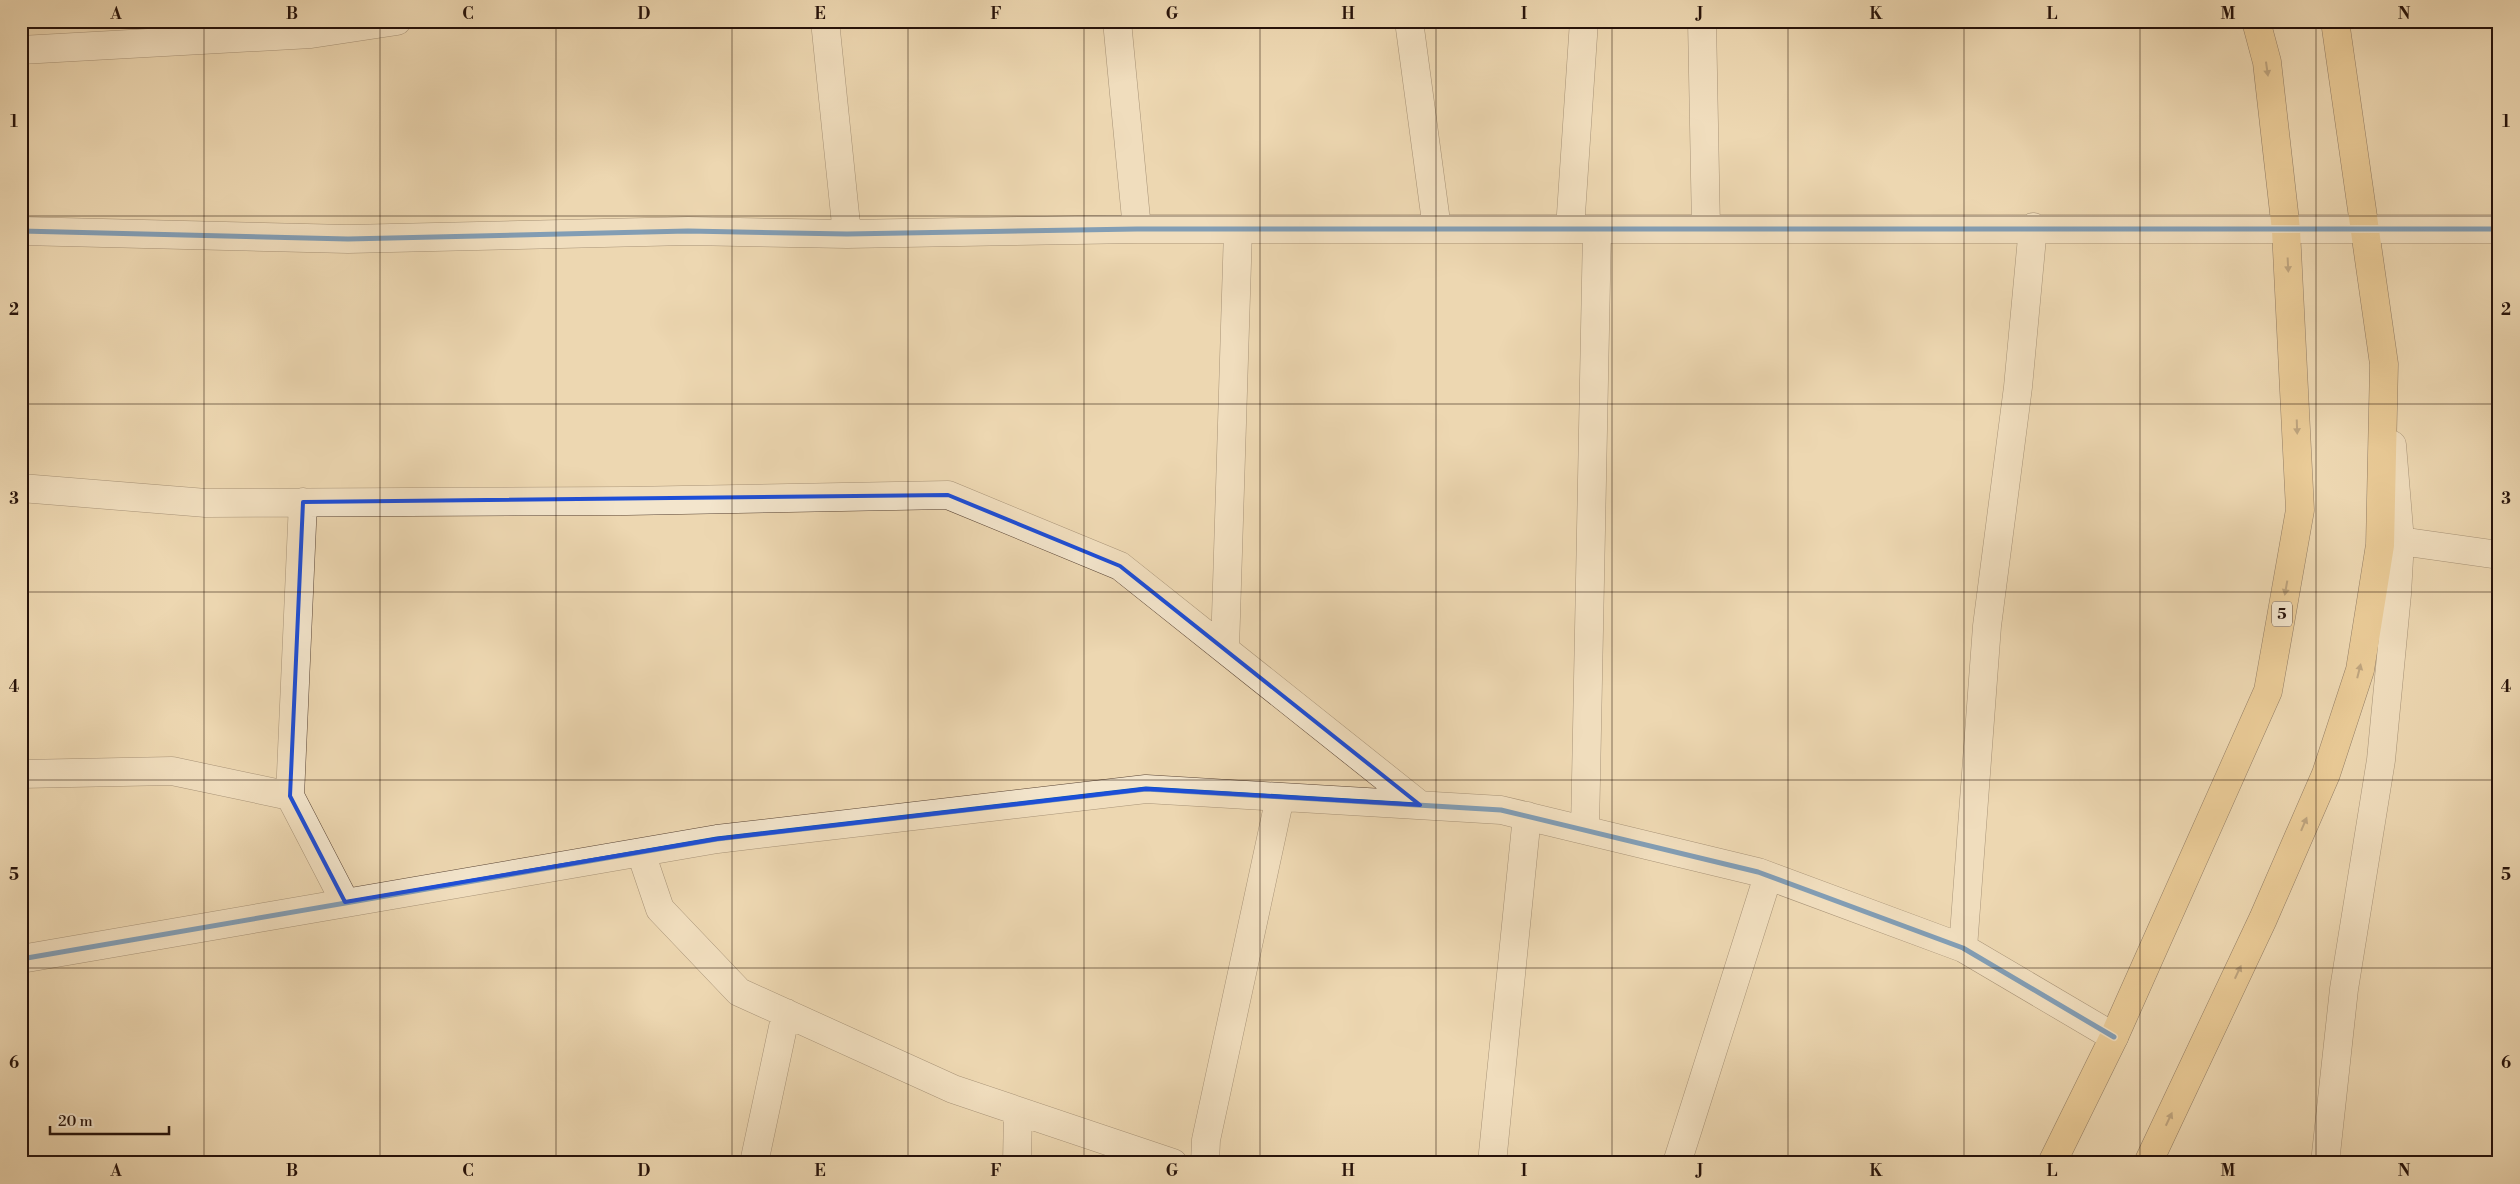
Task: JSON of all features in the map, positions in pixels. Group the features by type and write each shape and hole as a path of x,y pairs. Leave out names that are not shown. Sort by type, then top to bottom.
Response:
{"highway":[{"name":"5","path":"2052,1163 2114,1037 2268,691 2300,510 2286,230 2266,62 2256,21"},
{"path":"2148,1163 2263,919 2326,774 2360,670 2380,545 2384,364 2335,21"}],"street":[{"path":"21,50 397,21"},
{"path":"824,21 847,234"},
{"path":"1117,21 1137,229"},
{"path":"1409,21 1437,229"},
{"path":"1584,21 1585,830"},
{"path":"1702,21 1706,228"},
{"path":"1963,948 1987,626 2018,387 2033,228"},
{"path":"21,231 348,239 688,231 847,234 1137,229 2499,229"},
{"path":"1225,650 1238,230"},
{"path":"2325,1163 2344,989 2381,760 2400,541 2384,364"},
{"path":"21,488 206,503 627,501 948,495 1120,566 1420,805"},
{"path":"303,502 290,796 345,902"},
{"path":"2400,541 2499,555"},
{"path":"21,774 172,771 290,796"},
{"path":"21,959 345,902 717,840 1146,789 1501,810 1768,876 1963,948 2114,1037"},
{"path":"1204,1163 1206,1140 1280,797"},
{"path":"1492,1163 1527,816"},
{"path":"641,853 660,909 739,992 953,1089 1173,1163"},
{"path":"1677,1163 1768,876"},
{"path":"754,1163 786,1013"},
{"path":"1017,1163 1018,1111"}],"highlighted area":[{"path":"948,495 1120,566 1420,805 1146,789 717,839 345,902 290,796 303,502"}],"cycle path":[{"path":"21,231 348,239 688,231 847,234 1137,229 2499,229"},
{"path":"21,959 717,839 1146,789 1501,810 1758,872 1963,948 2114,1037"}]}
